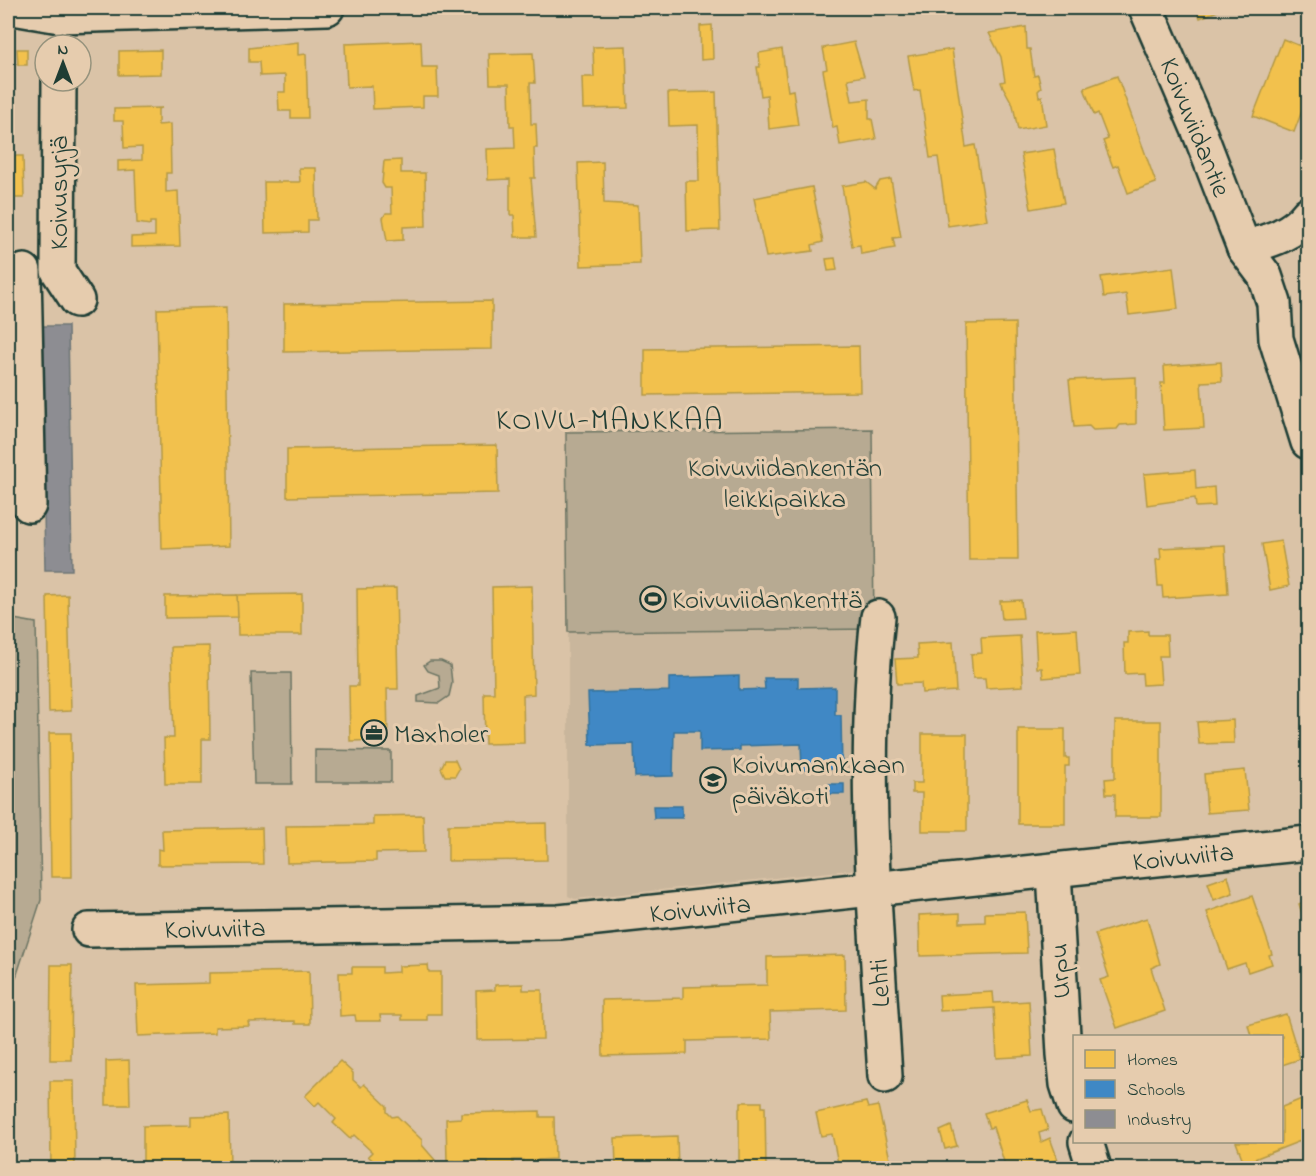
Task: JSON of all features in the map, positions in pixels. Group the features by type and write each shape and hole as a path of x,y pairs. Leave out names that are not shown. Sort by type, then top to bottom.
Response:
{"street":[{"path":"14,8 60,23 327,8"},
{"name":"Koivuviidantie","path":"1146,8 1199,131 1244,248 1265,276 1274,303 1276,339 1308,442"},
{"name":"Koivusyrjä","path":"58,93 58,271 77,300"},
{"path":"1244,248 1291,231 1299,226 1308,214"},
{"path":"16,271 58,271"},
{"name":"Koivusyrjä","path":"16,271 22,492"},
{"name":"Lehti","path":"878,617 871,677 874,890 885,1076"},
{"name":"Koivuviita","path":"89,930 559,922 1308,843"},
{"name":"Urpu","path":"1053,871 1064,1054 1067,1083 1073,1103"},
{"path":"1086,1143 1094,1168"}],"shaded area":[{"name":"Koivumankkaan päiväkoti","path":"865,630 858,869 575,899 568,896 568,632"}],"green space":[{"name":"Koivuviidankenttä","path":"872,429 874,629 568,632 566,432"},
{"path":"8,618 36,623 41,900 8,1002"},
{"path":"430,661 441,661 450,665 452,683 449,696 439,703 418,702 418,696 440,688 439,675 428,671 424,665"},
{"path":"251,673 291,673 292,784 254,784"},
{"path":"315,750 391,751 391,782 315,782"}],"building: Homes":[{"path":"1195,8 1225,8 1200,18"},
{"path":"712,25 713,59 701,60 700,26"},
{"path":"1026,27 1027,49 1030,49 1034,76 1038,75 1041,88 1038,91 1039,97 1042,96 1046,125 1018,130 1013,105 1001,82 1005,81 1001,57 989,33"},
{"path":"1283,39 1308,49 1308,95 1294,132 1253,116"},
{"path":"421,41 422,67 437,67 438,96 423,96 423,107 373,109 372,86 347,87 345,44"},
{"path":"298,42 298,55 306,54 308,118 291,118 291,111 279,111 278,92 285,92 285,75 260,76 259,62 249,62 249,48"},
{"path":"854,42 864,76 848,79 852,101 869,99 869,119 872,119 876,139 840,145 837,127 833,128 823,70 827,69 823,48"},
{"path":"626,46 628,108 583,109 582,77 594,77 593,47"},
{"path":"17,49 27,49 27,65 18,65"},
{"path":"782,49 788,91 793,90 798,125 769,129 767,95 761,96 757,67 760,67 759,53"},
{"path":"952,49 966,147 975,145 987,220 948,226 938,157 930,158 920,90 914,91 908,56"},
{"path":"161,50 161,74 119,75 119,51"},
{"path":"533,53 535,83 530,83 531,124 536,124 537,148 534,148 535,178 531,178 536,237 515,237 514,215 510,215 510,179 488,180 487,149 515,148 514,126 510,126 509,84 490,84 489,54"},
{"path":"1117,76 1156,183 1128,193 1118,165 1113,167 1103,141 1108,139 1098,113 1094,115 1084,88"},
{"path":"716,92 720,230 687,231 686,181 699,181 698,125 669,126 668,93"},
{"path":"162,108 158,109 158,125 170,124 171,173 166,173 166,192 178,191 180,246 131,247 131,237 155,236 155,222 150,222 150,225 137,223 135,170 118,171 118,161 142,160 142,147 124,148 123,121 114,121 114,109"},
{"path":"1054,149 1064,203 1031,209 1021,154"},
{"path":"8,156 23,156 24,198 8,198"},
{"path":"401,160 401,173 425,173 426,226 403,227 403,240 387,241 383,218 386,213 392,213 391,188 385,188 382,183 384,161"},
{"path":"603,162 604,203 638,205 640,264 581,266 578,163"},
{"path":"299,168 316,168 317,220 308,220 308,232 265,233 264,182 300,182"},
{"path":"891,179 901,237 893,238 895,248 861,254 860,245 852,246 842,186 866,182 875,189 880,181"},
{"path":"812,187 823,242 812,245 813,251 766,257 754,198"},
{"path":"835,258 837,270 828,271 826,259"},
{"path":"1173,267 1178,309 1129,315 1126,294 1104,297 1101,277"},
{"path":"492,301 492,349 284,352 284,304"},
{"path":"226,307 229,546 162,549 157,309"},
{"path":"1015,323 1018,560 969,560 966,324"},
{"path":"859,346 860,392 645,395 645,349"},
{"path":"1221,362 1222,381 1201,382 1204,428 1164,430 1161,383 1165,383 1164,366"},
{"path":"1136,377 1136,424 1120,425 1117,429 1093,430 1089,426 1074,427 1069,380"},
{"path":"497,445 498,493 287,497 287,449"},
{"path":"1195,470 1196,489 1214,487 1215,506 1196,507 1195,498 1147,505 1144,474"},
{"path":"1281,541 1289,586 1270,590 1262,544"},
{"path":"1225,545 1228,594 1163,598 1162,586 1158,586 1156,560 1161,559 1160,548"},
{"path":"532,586 534,694 523,695 524,743 485,744 484,693 494,693 492,587"},
{"path":"396,588 398,689 387,689 388,740 350,741 349,686 358,686 357,589"},
{"path":"302,594 302,635 238,635 237,595"},
{"path":"68,595 71,711 49,712 47,596"},
{"path":"237,595 238,617 165,618 165,596"},
{"path":"1021,600 1023,618 1002,619 1000,601"},
{"path":"1077,629 1080,675 1043,678 1042,668 1037,668 1035,631"},
{"path":"1148,631 1148,635 1167,635 1168,656 1159,656 1161,684 1143,685 1142,673 1125,674 1124,643 1128,643 1128,632"},
{"path":"1020,636 1023,686 986,688 985,678 973,678 971,654 982,653 981,638"},
{"path":"953,642 956,691 922,693 921,683 897,684 895,659 918,658 917,644"},
{"path":"209,646 210,739 202,739 202,784 165,784 164,738 174,738 171,647"},
{"path":"1233,720 1234,743 1199,744 1197,722"},
{"path":"1115,721 1161,721 1161,817 1115,817 1115,794 1106,794 1105,779 1115,778"},
{"path":"1018,729 1065,729 1065,758 1069,758 1069,766 1065,766 1065,824 1018,824"},
{"path":"49,733 71,733 72,877 51,877"},
{"path":"922,734 967,734 967,831 922,831 922,793 912,793 912,783 922,783"},
{"path":"445,760 455,760 459,769 455,776 445,776 441,768"},
{"path":"1245,770 1249,810 1207,813 1204,774"},
{"path":"423,815 424,852 376,853 376,861 287,863 286,826 373,825 373,816"},
{"path":"546,823 547,860 448,861 448,825"},
{"path":"262,828 263,864 158,865 158,849 163,850 162,830"},
{"path":"1228,876 1233,893 1214,900 1208,883"},
{"path":"1252,896 1272,954 1269,955 1272,964 1248,972 1245,963 1227,969 1207,912"},
{"path":"1308,900 1308,933 1299,904"},
{"path":"1025,912 1027,953 920,956 919,915 960,913 960,923 985,922 985,913"},
{"path":"1147,918 1160,964 1151,968 1165,1011 1117,1028 1100,980 1109,977 1095,934"},
{"path":"845,955 846,1010 770,1012 771,1039 687,1041 687,1054 603,1056 602,1000 683,998 683,987 767,985 767,957"},
{"path":"51,965 72,965 71,1060 50,1060"},
{"path":"428,965 429,972 441,972 441,1014 427,1014 427,1020 402,1020 402,1015 380,1015 381,1021 356,1021 355,1015 340,1016 339,973 352,973 352,967 382,967 382,973 399,972 399,966"},
{"path":"309,971 310,1024 295,1024 295,1021 248,1022 249,1026 215,1027 215,1033 138,1036 136,985 209,983 209,973"},
{"path":"523,984 523,990 542,990 543,1039 477,1040 476,991 495,990 495,985"},
{"path":"993,992 994,1003 1029,1001 1032,1056 997,1058 994,1008 940,1011 939,995"},
{"path":"1286,1014 1300,1059 1283,1065 1283,1035 1251,1035 1248,1025"},
{"path":"129,1060 130,1105 106,1105 106,1061"},
{"path":"340,1061 353,1073 353,1080 361,1087 364,1084 387,1106 387,1112 392,1117 397,1116 422,1140 422,1145 435,1160 427,1168 419,1160 411,1168 381,1168 368,1156 372,1152 354,1135 350,1139 333,1123 336,1119 319,1102 315,1106 305,1096"},
{"path":"50,1081 74,1081 75,1168 51,1168"},
{"path":"1304,1098 1308,1110 1308,1138 1244,1163 1236,1143 1283,1143 1283,1107"},
{"path":"1027,1100 1031,1111 1042,1109 1048,1130 1039,1133 1041,1142 1050,1138 1058,1160 1027,1168 1006,1168 993,1127 989,1128 984,1113"},
{"path":"741,1102 762,1102 762,1107 765,1107 766,1168 739,1168 739,1108 741,1108"},
{"path":"866,1102 868,1108 878,1106 892,1168 839,1168 832,1134 821,1136 816,1113"},
{"path":"540,1111 540,1117 554,1117 555,1159 538,1160 538,1165 523,1165 523,1160 513,1160 513,1166 488,1167 488,1161 479,1161 479,1166 464,1167 464,1161 447,1162 446,1119 461,1118 461,1113"},
{"path":"229,1115 230,1168 143,1168 143,1126 191,1125 191,1116"},
{"path":"951,1126 957,1146 945,1149 940,1131"},
{"path":"677,1136 678,1168 616,1168 615,1138"}],"building: Schools":[{"path":"739,676 739,690 765,689 764,678 798,678 798,688 835,687 835,715 841,715 842,769 802,770 801,744 740,746 740,750 700,751 700,731 674,731 673,776 635,777 634,744 590,745 588,693 669,691 669,678"},
{"path":"829,784 844,784 844,794 829,794"},
{"path":"653,806 682,806 682,818 654,818"}],"building: Industry":[{"path":"41,326 68,326 72,570 45,570"}],"place":[{"name":"Koivuviidankenttä","path":"653,599"},
{"name":"Maxholer","path":"374,733"},
{"name":"Koivumankkaan päiväkoti","path":"713,780"}],"district":[{"name":"KOIVU-MANKKAA","path":"610,419"}],"park label":[{"name":"Koivuviidankentän leikkipaikka","path":"785,482"}]}
